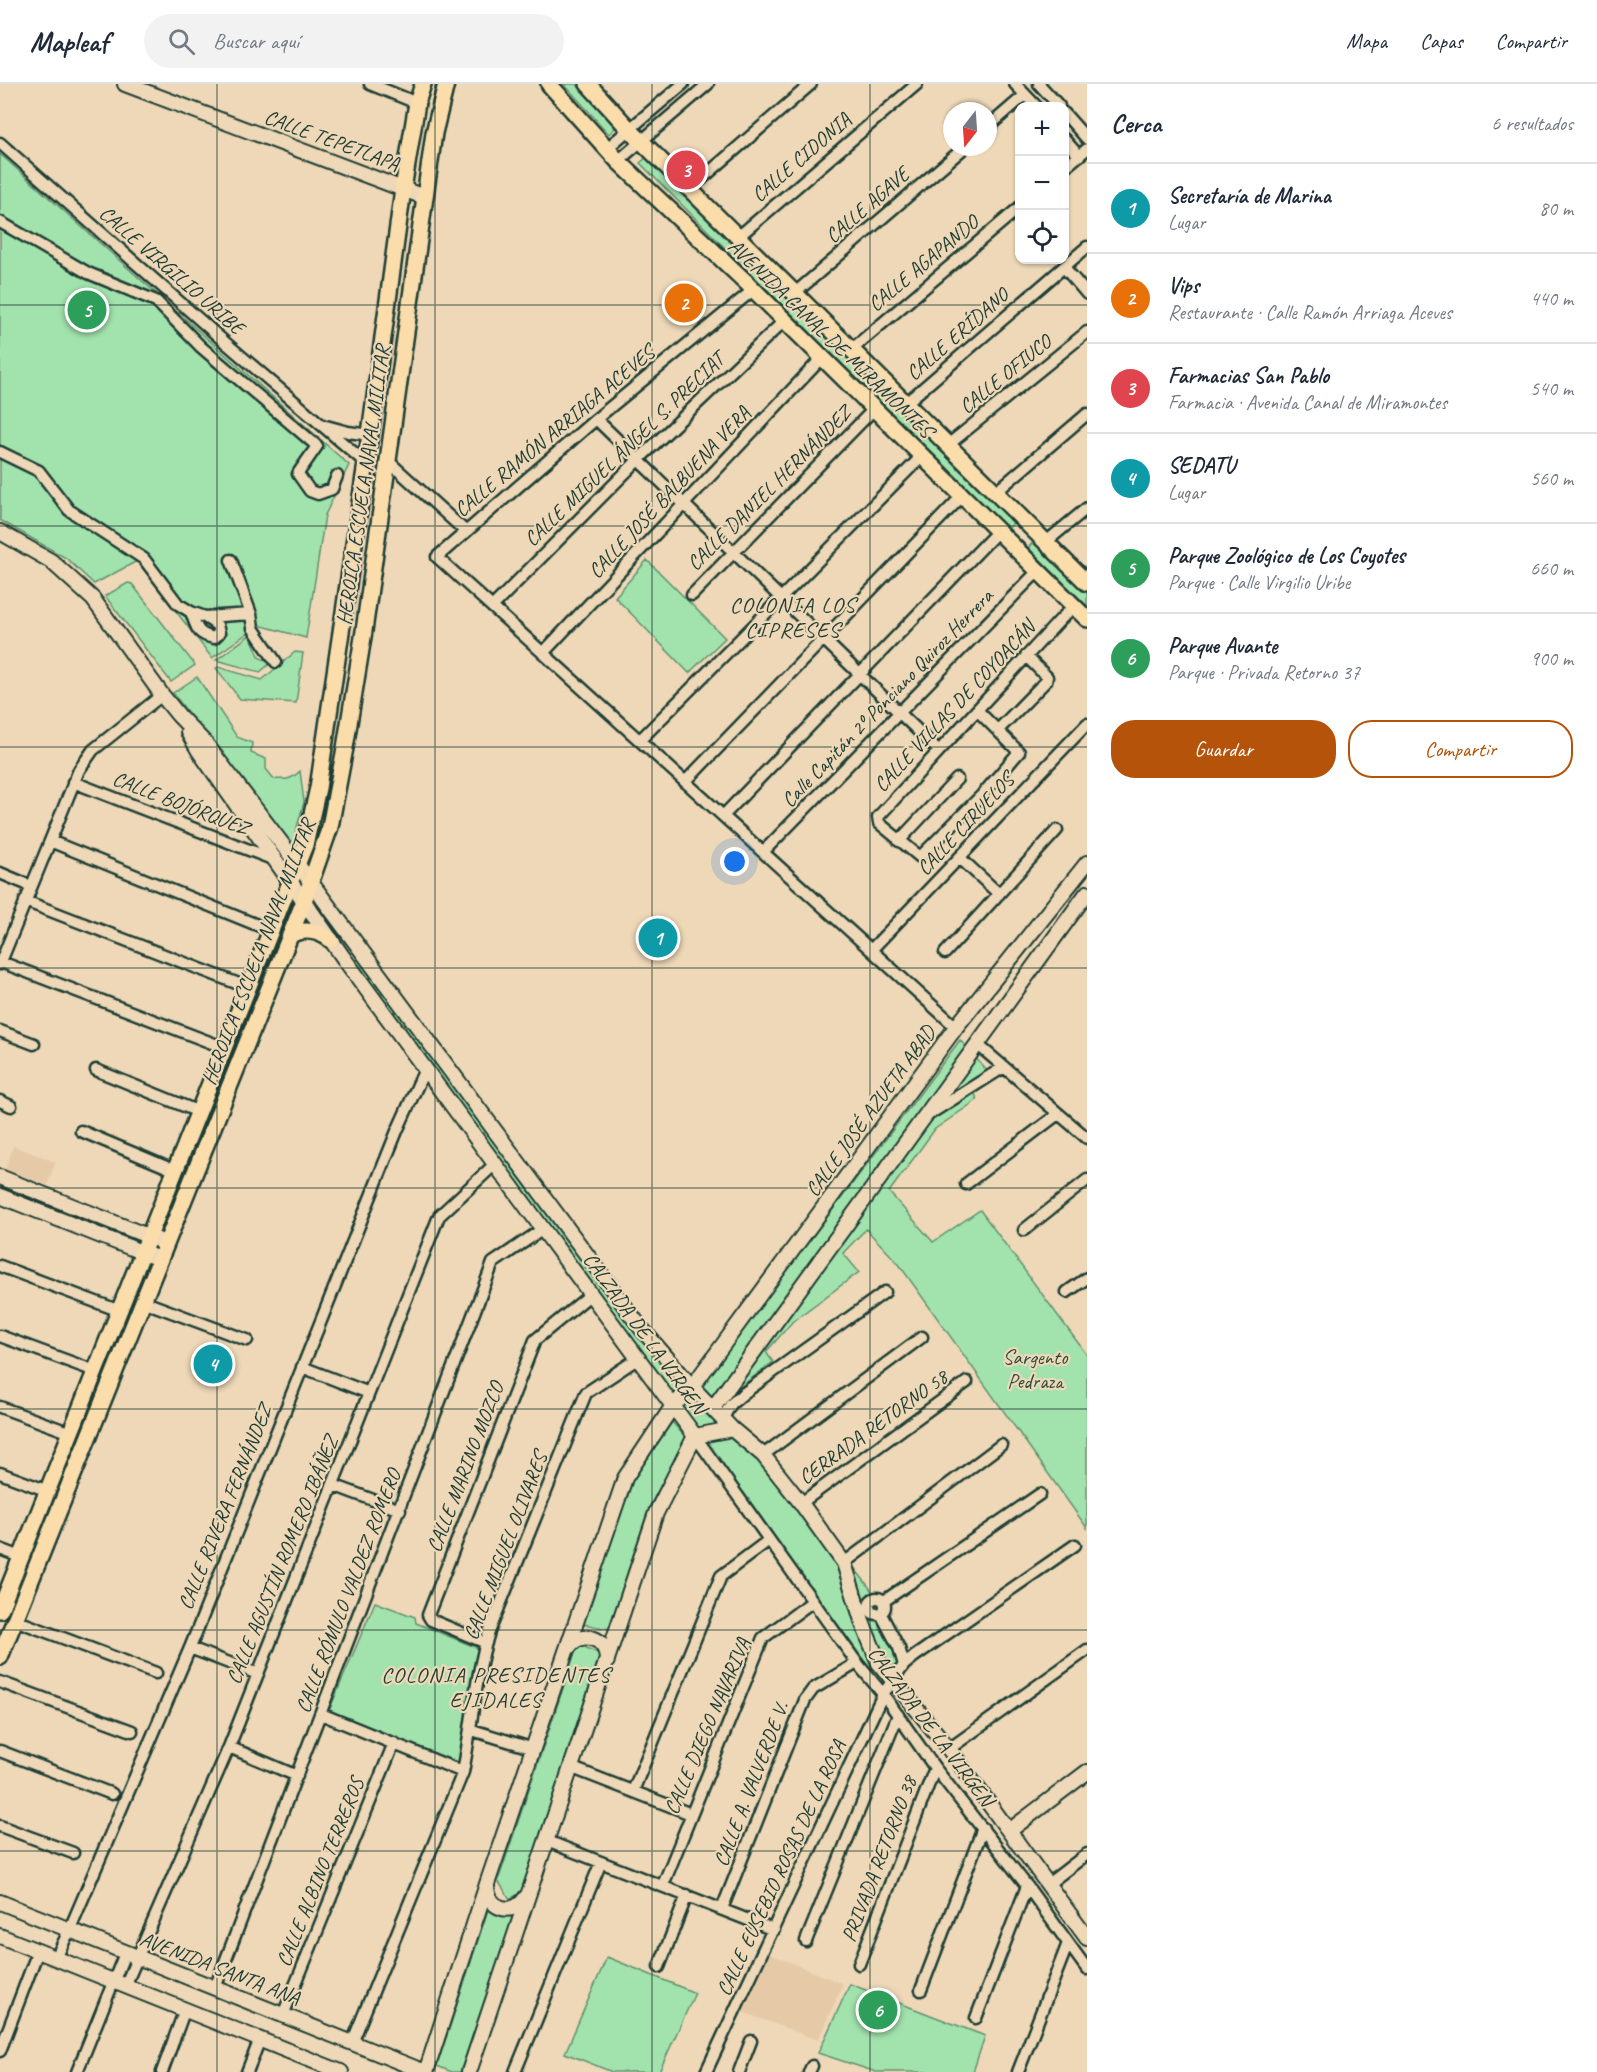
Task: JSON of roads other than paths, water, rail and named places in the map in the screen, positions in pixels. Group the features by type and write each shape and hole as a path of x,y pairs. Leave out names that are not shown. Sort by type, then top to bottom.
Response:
{"main road":[{"name":"HEROICA ESCUELA NAVAL MILITAR","path":"0,1610 291,883 310,826 318,788 342,629 403,189 417,103 423,84"},
{"name":"HEROICA ESCUELA NAVAL MILITAR","path":"0,1657 304,901 330,827 364,631 424,197 436,122 446,84"},
{"name":"AVENIDA CANAL DE MIRAMONTES","path":"549,84 618,161 753,290 1087,619"},
{"name":"AVENIDA CANAL DE MIRAMONTES","path":"588,84 630,130 1087,583"},
{"path":"1000,534 1012,538 1019,533 1023,526 1021,517"},
{"path":"1020,554 1019,544 1024,536 1032,533 1044,540"},
{"path":"342,629 364,631"},
{"path":"290,935 310,930 321,933 331,940"}],"street":[{"name":"CALLE TEPETLAPA","path":"125,84 147,88 424,197"},
{"path":"370,84 417,103"},
{"path":"606,149 683,84"},
{"path":"618,161 708,84"},
{"path":"690,189 811,84"},
{"name":"CALLE CIDONIA","path":"738,237 904,88 917,84"},
{"path":"1016,84 1032,102"},
{"path":"1039,84 1055,102"},
{"path":"997,119 1025,95"},
{"path":"1069,118 1087,139"},
{"path":"1069,142 1083,152 1069,164"},
{"name":"CALLE VIRGILIO URIBE","path":"0,144 366,463"},
{"name":"CALLE AGAVE","path":"795,293 955,156"},
{"name":"CALLE AGAPANDO","path":"852,350 1015,215"},
{"path":"0,222 88,273 156,301 201,347 317,446 298,474 310,491 318,494 332,489 338,476"},
{"name":"CALLE ERÍDANO","path":"906,404 1087,247"},
{"path":"1064,267 1087,294"},
{"name":"CALLE RAMÓN ARRIAGA ACEVES","path":"492,607 436,557 596,419 753,290"},
{"name":"CALLE MIGUEL ÁNGEL S. PRECIAT","path":"492,607 638,460 784,321"},
{"name":"CALLE OFIUCO","path":"948,445 1087,332"},
{"name":"CALLE JOSÉ BALBUENA VERA","path":"543,653 822,358"},
{"name":"CALLE DANIEL HERNÁNDEZ","path":"692,595 874,409"},
{"path":"996,492 1087,414"},
{"path":"596,419 939,750"},
{"name":"CALLE VIRGILIO URIBE","path":"320,423 334,429 370,435"},
{"path":"0,452 39,471 69,510 144,559 178,604 206,617 217,625 219,633 214,638 203,636 197,630 191,612"},
{"path":"640,740 922,456"},
{"path":"387,460 465,531"},
{"path":"685,782 962,496"},
{"path":"1044,540 1087,507"},
{"name":"CALZADA DE LA VIRGEN","path":"0,532 51,561 93,599 162,695 206,744 298,865 641,1328 692,1388 732,1429 763,1455 801,1503 844,1563 864,1628 879,1663 949,1749 1085,1932"},
{"path":"723,816 1000,534"},
{"path":"231,560 251,614 253,628 276,662"},
{"name":"Calle Capitán 2º Ponciano Quiroz Herrera","path":"763,852 1038,571"},
{"name":"CALLE VILLAS DE COYOACÁN","path":"998,730 1019,752 982,795 923,856 916,856 879,823 878,817 1074,606"},
{"path":"492,607 956,1027"},
{"path":"206,617 251,614"},
{"path":"976,710 998,730 1046,681 1047,677 1026,656"},
{"path":"162,695 93,750 73,782 0,963 225,1048"},
{"name":"CALZADA DE LA VIRGEN","path":"179,716 199,751 331,940 695,1436 857,1663 883,1694 935,1768 1027,1886 1087,1969"},
{"name":"CALLE CIRUELOS","path":"871,950 1087,724"},
{"path":"899,840 957,779"},
{"name":"CALLE BOJÓRQUEZ","path":"73,782 275,860"},
{"path":"945,952 1057,830"},
{"path":"50,841 272,931"},
{"path":"960,858 999,894"},
{"name":"CALLE JOSÉ AZUETA ABAD","path":"426,2072 488,1881 625,1478 672,1407 692,1388 956,1027 1087,863"},
{"path":"0,873 31,886"},
{"path":"718,1413 922,1119 1087,893"},
{"path":"25,901 249,988"},
{"path":"1042,921 1043,932 1051,936 1058,933"},
{"path":"1003,969 1008,966 1018,968 1022,972 1022,982"},
{"path":"0,1031 34,1044"},
{"path":"977,1044 1087,1138"},
{"path":"922,1119 1004,1067"},
{"name":"CALLE RIVERA FERNÁNDEZ","path":"56,1958 190,1648 397,1131 425,1068"},
{"path":"96,1070 200,1112"},
{"path":"966,1184 1058,1114"},
{"path":"81,1131 176,1171"},
{"name":"CALLE AGUSTÍN ROMERO IBÁÑEZ","path":"77,2072 229,1747 439,1216 495,1164"},
{"path":"0,1177 165,1243"},
{"path":"1024,1230 1087,1180"},
{"path":"0,1196 159,1259"},
{"name":"CALLE RÓMULO VALDEZ ROMERO","path":"215,1988 493,1263 543,1229"},
{"path":"0,1266 120,1311"},
{"path":"1067,1292 1087,1278"},
{"path":"718,1413 885,1292"},
{"name":"CALLE MARINO MOZCO","path":"486,1643 431,1620 428,1615 535,1340 591,1295"},
{"path":"142,1301 247,1340"},
{"path":"0,1335 95,1371"},
{"path":"763,1455 922,1337"},
{"name":"CALLE MIGUEL OLIVARES","path":"352,2043 463,1772 486,1643 586,1393 637,1359"},
{"path":"303,1367 369,1393"},
{"name":"CERRADA RETORNO 58","path":"801,1503 967,1382"},
{"path":"0,1407 71,1433"},
{"path":"469,2072 656,1513 695,1436 732,1429"},
{"path":"844,1563 1001,1444"},
{"path":"0,1473 48,1491"},
{"path":"333,1485 400,1510"},
{"path":"1040,1494 884,1601 885,1608 881,1614 899,1648 904,1665 1075,1545"},
{"path":"633,1791 722,1576 769,1540"},
{"path":"0,1549 21,1557"},
{"name":"CALLE DIEGO NAVARIVA","path":"663,1885 764,1638 813,1601"},
{"path":"15,1620 156,1673"},
{"path":"566,1653 576,1640 585,1637 594,1638 602,1644 606,1652 605,1666"},
{"path":"190,1648 258,1674"},
{"path":"949,1749 1087,1650"},
{"name":"CALLE A. VALVERDE V.","path":"723,1909 804,1700 813,1689 857,1663"},
{"name":"CALLE EUSEBIO ROSAS DE LA ROSA","path":"706,2072 883,1694 904,1665"},
{"path":"0,1682 132,1731"},
{"path":"321,1714 463,1772"},
{"path":"806,1941 898,1715"},
{"path":"472,1730 534,1749"},
{"name":"CALLE ALBINO TERREROS","path":"283,2015 394,1743"},
{"path":"229,1747 297,1776"},
{"path":"0,1751 112,1794"},
{"path":"570,1767 691,1814"},
{"name":"PRIVADA RETORNO 38","path":"859,1964 935,1768"},
{"path":"1009,1831 1087,1772"},
{"path":"0,1826 73,1853"},
{"path":"921,1990 983,1828"},
{"path":"547,1841 774,1930"},
{"path":"1048,1884 1087,1854"},
{"path":"515,2072 601,1862"},
{"path":"488,1881 488,1896 493,1904 501,1908 515,1908 523,1903 527,1895"},
{"path":"976,2018 1027,1886"},
{"path":"659,1967 687,1895"},
{"name":"AVENIDA SANTA ANA","path":"0,1902 426,2072"},
{"path":"0,1936 338,2071"},
{"path":"1018,2072 1068,1943"},
{"path":"0,2051 38,1951"},
{"path":"162,2072 184,2009"},
{"path":"247,2072 260,2038"},
{"path":"739,2072 751,2041"}],"place":[{"name":"Farmacias San Pablo","path":"686,170"},
{"name":"Vips","path":"684,303"},
{"name":"Parque Zoológico de Los Coyotes","path":"87,310"},
{"name":"Secretaría de Marina","path":"658,938"},
{"name":"SEDATU","path":"213,1364"},
{"name":"Parque Avante","path":"878,2010"}],"district":[{"name":"COLONIA LOS CIPRESES","path":"793,618"},
{"name":"COLONIA PRESIDENTES EJIDALES","path":"496,1688"}],"park label":[{"name":"Sargento Pedraza","path":"1035,1369"}]}
